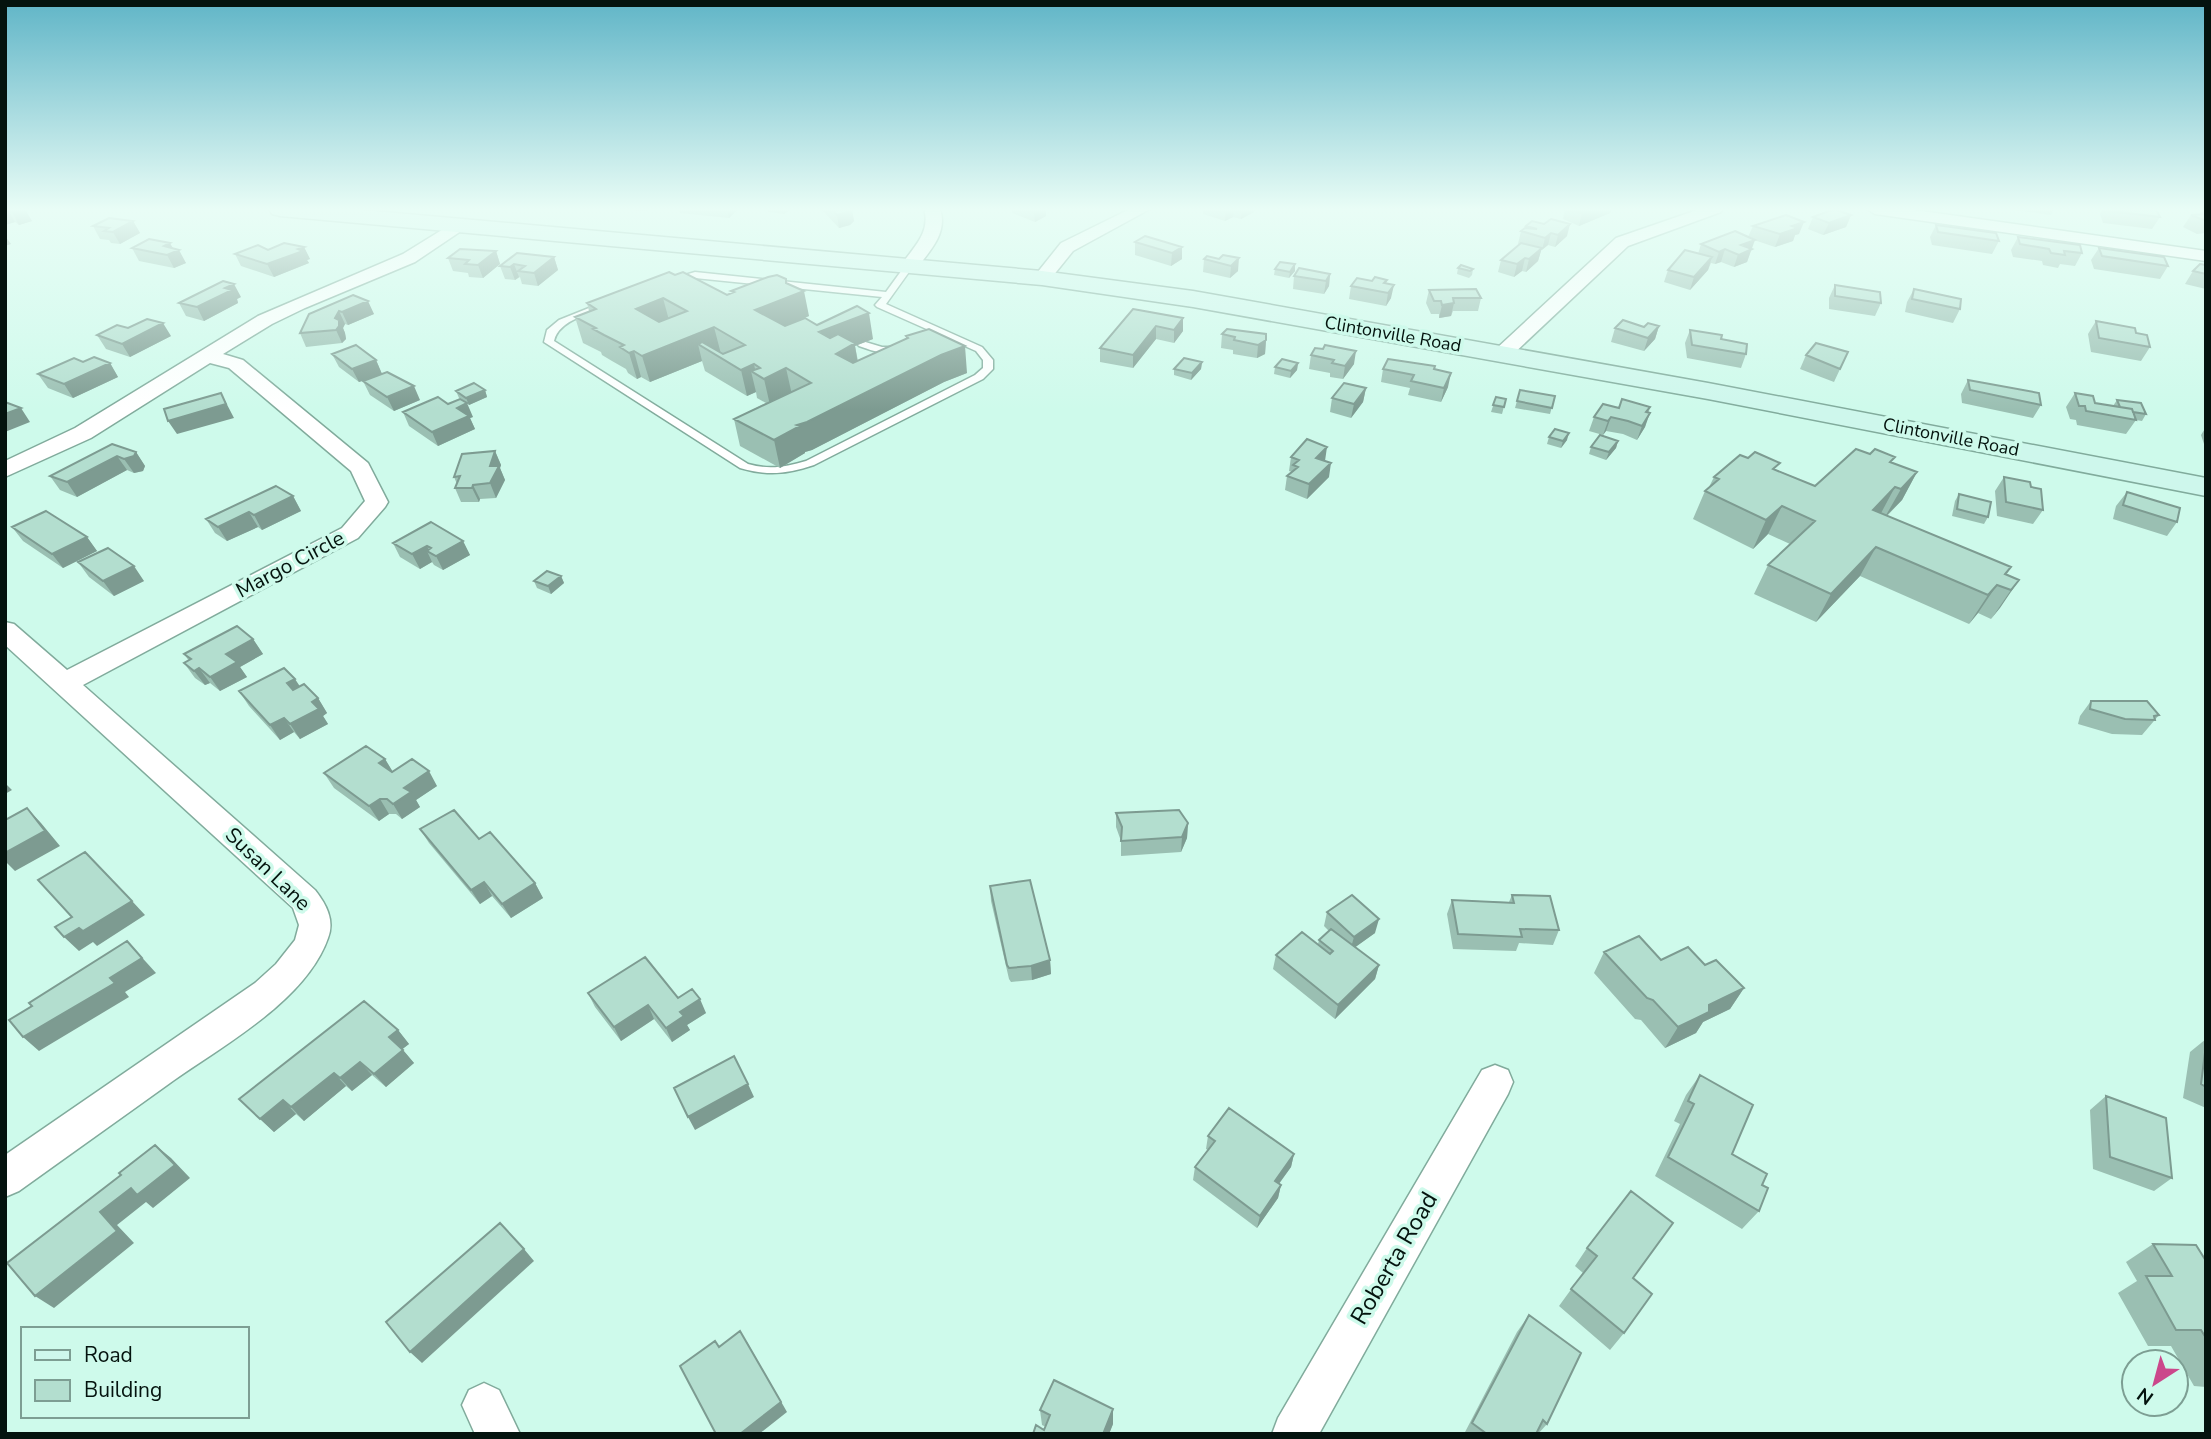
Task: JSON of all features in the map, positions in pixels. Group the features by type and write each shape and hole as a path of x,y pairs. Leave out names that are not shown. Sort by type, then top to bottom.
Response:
{"main road":[{"name":"Clintonville Road","path":"1023,276 1194,299 1503,353 2206,487"}],"street":[{"path":"5,470 83,433 207,356 298,304 365,276"},
{"path":"1503,353 1585,276"},
{"name":"Margo Circle","path":"65,683 350,533 377,502 360,468 236,364 207,356"},
{"name":"Susan Lane","path":"5,630 304,899 314,914 313,933 305,953 285,978 258,1001 5,1178"},
{"name":"Roberta Road","path":"1294,1434 1495,1082"}],"lane":[{"path":"663,283 690,276"},
{"path":"706,276 888,295"},
{"path":"614,301 562,322 552,330 549,342 744,466 766,473 783,472 810,463 979,377 988,369 988,360 979,349 935,335 876,307 902,276"},
{"path":"862,344 881,350 898,351 910,347"}],"building":[{"path":"658,276 691,276 727,295 768,277 780,276 786,279 786,283 804,291 755,310 785,326 805,318 817,325 857,306 869,313 819,332 830,338 838,334 855,343 836,354 853,363 908,338 906,336 929,329 965,346 797,425 800,426 774,440 734,419 811,383 786,368 764,379 751,371 760,368 754,364 741,370 698,344 702,342 723,354 745,345 714,327 642,356 634,351 629,353 620,347 624,345 575,317 596,309 587,303","holes":["663,298 687,311 659,322 636,309"]},
{"path":"1295,276 1329,276 1326,281"},
{"path":"1375,277 1394,285 1388,293 1351,286 1357,278 1372,281"},
{"path":"223,281 234,284 225,288 232,290 197,307 179,303"},
{"path":"1835,285 1880,292 1881,303 1835,296"},
{"path":"1476,289 1481,298 1453,298 1454,303 1442,305 1441,301 1434,301 1429,290"},
{"path":"1914,289 1961,299 1960,309 1912,299"},
{"path":"353,295 368,301 339,311 335,318 339,320 336,330 300,333 309,314"},
{"path":"1133,309 1183,318 1174,330 1156,326 1133,355 1100,348"},
{"path":"147,319 163,323 122,344 97,335 117,325 128,328"},
{"path":"1623,320 1644,327 1648,323 1659,326 1648,338 1615,328"},
{"path":"2096,321 2135,328 2136,333 2147,335 2150,347 2099,338"},
{"path":"1227,329 1266,334 1266,340 1258,345 1234,340 1235,337 1222,334"},
{"path":"1690,330 1722,335 1721,339 1747,344 1746,354 1692,345"},
{"path":"1816,343 1848,352 1840,369 1806,355"},
{"path":"356,345 376,360 352,369 332,354"},
{"path":"1325,345 1356,351 1345,366 1332,363 1334,360 1311,355 1315,348 1323,349"},
{"path":"94,357 110,363 64,384 38,374 74,358 83,362"},
{"path":"1184,358 1202,362 1192,373 1174,369"},
{"path":"1282,359 1298,363 1291,371 1275,367"},
{"path":"1388,359 1435,366 1434,369 1451,373 1444,388 1411,381 1414,375 1383,369"},
{"path":"387,372 414,386 387,397 363,381"},
{"path":"1968,380 2039,393 2041,405 1970,390"},
{"path":"474,383 485,390 466,398 456,391"},
{"path":"1344,383 1366,388 1354,404 1332,398"},
{"path":"1520,390 1555,396 1552,408 1517,401"},
{"path":"221,393 226,404 168,421 164,409"},
{"path":"2075,393 2093,396 2095,403 2132,409 2136,420 2086,411 2085,406 2079,406"},
{"path":"438,397 448,404 460,399 467,403 457,408 469,416 432,432 403,412"},
{"path":"1496,397 1506,399 1504,407 1493,405"},
{"path":"1622,399 1650,407 1646,412 1650,413 1642,426 1611,417 1608,421 1594,417 1603,404 1619,408"},
{"path":"2117,400 2141,403 2146,414 2120,407"},
{"path":"5,402 21,408 5,414"},
{"path":"1555,429 1569,433 1563,441 1549,437"},
{"path":"1600,435 1618,441 1609,452 1591,447"},
{"path":"1307,439 1327,447 1316,458 1331,463 1309,484 1287,476 1298,467 1293,465 1299,460 1291,457"},
{"path":"112,444 136,452 134,456 124,459 117,456 67,482 50,476"},
{"path":"1856,449 1870,454 1875,449 1895,457 1890,462 1917,472 1901,489 1895,487 1873,510 2011,567 2005,574 2019,580 2011,590 1997,585 1988,595 1876,547 1831,594 1768,565 1815,521 1782,506 1766,520 1705,491 1719,479 1714,477 1740,455 1748,458 1755,452 1780,463 1773,469 1815,486"},
{"path":"495,451 490,466 499,466 490,483 473,485 472,488 455,488 460,476 454,477 462,454"},
{"path":"2004,477 2030,482 2031,487 2041,489 2043,510 2006,502"},
{"path":"276,486 293,496 254,515 249,512 218,527 206,519"},
{"path":"2127,492 2180,508 2177,522 2123,505"},
{"path":"1959,494 1991,502 1988,517 1957,509"},
{"path":"46,511 87,537 52,554 12,527"},
{"path":"431,522 463,541 436,556 427,551 431,548 427,546 412,554 393,543"},
{"path":"108,548 134,566 103,581 78,562"},
{"path":"547,571 561,576 548,586 534,581"},
{"path":"237,626 253,639 226,654 237,662 210,677 199,668 194,671 184,663 191,659 184,654"},
{"path":"284,668 295,679 287,683 293,690 304,684 318,698 312,702 319,709 290,724 284,718 270,725 239,691"},
{"path":"2091,701 2147,701 2159,715 2154,716 2155,720 2125,719 2090,709"},
{"path":"366,746 385,759 379,763 392,772 412,759 429,771 404,788 411,792 393,804 387,799 380,799 369,806 324,773"},
{"path":"27,808 45,831 5,853 5,820"},
{"path":"454,810 479,839 490,832 535,883 502,904 484,882 471,890 420,829"},
{"path":"1179,810 1188,823 1182,837 1121,841 1122,827 1116,813"},
{"path":"85,852 132,901 83,931 79,928 64,937 55,927 72,917 38,880"},
{"path":"1030,880 1050,960 1031,966 1009,968 990,886"},
{"path":"1352,895 1379,919 1354,937 1327,912"},
{"path":"1512,895 1550,896 1559,930 1520,929 1522,937 1458,934 1452,900 1514,903"},
{"path":"1331,929 1379,965 1338,1005 1276,955 1302,932 1330,954 1333,951 1319,940"},
{"path":"1639,936 1661,960 1688,947 1705,965 1716,960 1744,988 1709,1005 1709,1012 1678,1027 1604,952"},
{"path":"127,941 142,958 110,978 115,983 23,1037 9,1020 32,1006 29,1003"},
{"path":"645,957 678,998 692,989 700,999 680,1012 684,1016 666,1028 648,1005 614,1027 588,993"},
{"path":"364,1001 398,1030 389,1037 403,1050 374,1074 360,1062 340,1078 334,1073 291,1107 283,1100 260,1119 239,1099"},
{"path":"2206,1045 2206,1087 2201,1084"},
{"path":"734,1056 748,1084 688,1117 674,1088"},
{"path":"1700,1075 1753,1105 1732,1154 1767,1174 1762,1185 1768,1188 1759,1211 1668,1157 1694,1104 1688,1101"},
{"path":"2106,1096 2166,1118 2172,1178 2110,1157"},
{"path":"1229,1108 1294,1154 1275,1181 1281,1185 1260,1216 1195,1167 1215,1141 1208,1136"},
{"path":"155,1145 175,1165 137,1195 131,1188 100,1212 117,1231 35,1296 7,1263 121,1175 119,1173"},
{"path":"1631,1191 1673,1223 1633,1278 1652,1294 1624,1333 1571,1289 1597,1256 1587,1248"},
{"path":"500,1223 524,1249 410,1352 386,1322"},
{"path":"2153,1244 2196,1245 2206,1261 2206,1338 2201,1330 2176,1330 2146,1276 2172,1276"},
{"path":"1529,1315 1581,1353 1547,1424 1543,1420 1536,1434 1487,1434 1472,1423"},
{"path":"740,1331 781,1402 740,1434 716,1434 680,1366 715,1341 719,1347"},
{"path":"1054,1380 1113,1409 1103,1434 1033,1434 1036,1425 1044,1430 1050,1415 1040,1410"}]}
